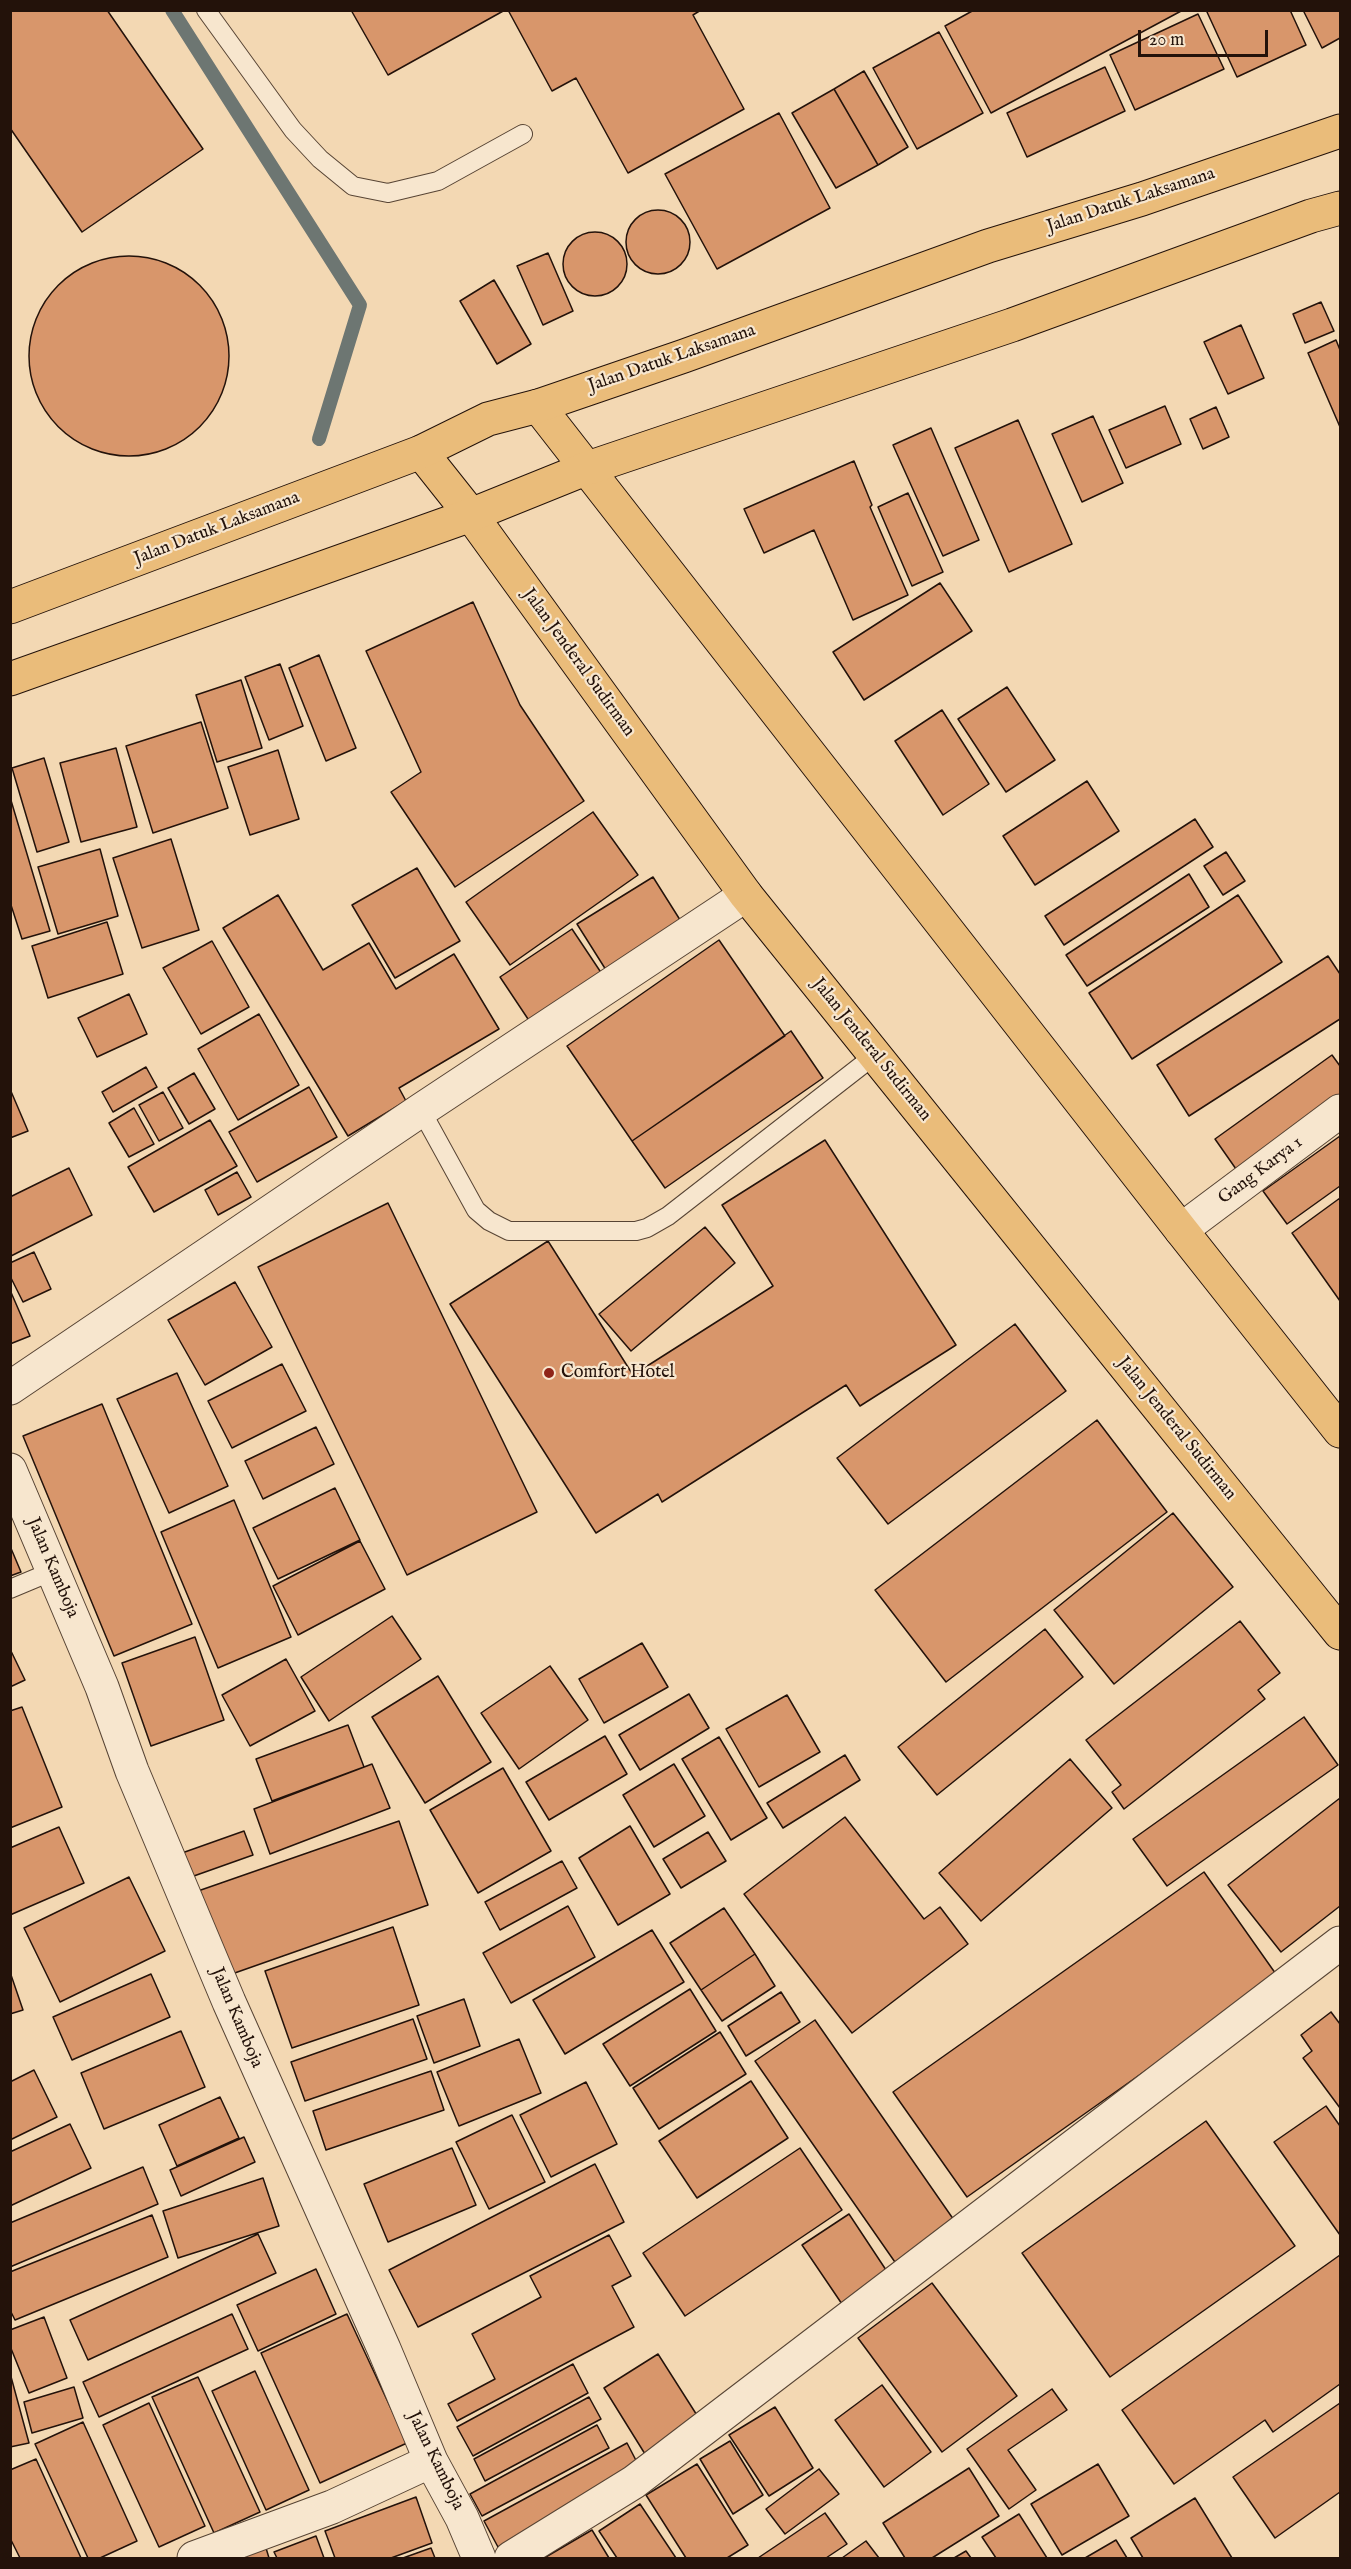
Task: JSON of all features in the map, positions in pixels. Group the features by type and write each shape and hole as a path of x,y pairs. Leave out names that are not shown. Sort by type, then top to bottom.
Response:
{"main road":[{"name":"Jalan Datuk Laksamana","path":"10,607 421,452 488,419 538,405 684,356 988,246 1142,199 1341,131"},
{"path":"10,679 471,515 585,469 1012,325 1311,216 1341,208"},
{"path":"538,405 585,469 1341,1431"},
{"name":"Jalan Jenderal Sudirman","path":"421,452 471,515 746,895 1341,1633"}],"street":[{"path":"10,1388 421,1110 746,895"},
{"name":"Gang Karya 1","path":"1181,1230 1341,1111"},
{"name":"Jalan Kamboja","path":"10,1470 102,1687 132,1771 224,1991 384,2349 431,2461 462,2518 479,2559"},
{"path":"511,2559 634,2482 1341,1943"},
{"path":"194,2559 332,2507 431,2461"}],"lane":[{"path":"206,10 293,130 320,159 353,186 388,193 438,181 524,134"},
{"path":"421,1110 476,1210 489,1221 509,1231 636,1231 647,1228 668,1216 875,1055"},
{"path":"10,1589 53,1571"}],"building":[{"path":"10,10 107,10 203,149 82,232 10,128"},
{"path":"351,10 505,10 388,75"},
{"path":"508,10 701,10 693,15 744,109 628,173 576,78 552,91"},
{"path":"974,10 1183,10 991,113 945,26"},
{"path":"1210,10 1290,10 1306,45 1237,77 1207,12"},
{"path":"1303,10 1340,10 1340,38 1322,48"},
{"path":"1198,14 1224,69 1135,110 1110,55"},
{"path":"939,32 983,113 917,149 873,68"},
{"path":"1105,67 1125,111 1027,157 1007,113"},
{"path":"864,71 908,147 878,165 834,89"},
{"path":"834,89 878,165 836,188 792,113"},
{"path":"779,113 830,208 717,269 665,174"},
{"path":"658,210 670,212 681,219 688,230 690,242 688,254 681,265 670,272 658,274 646,272 635,265 628,254 626,242 628,230 635,219 646,212"},
{"path":"589,232 601,232 618,241 625,252 627,264 625,276 618,287 601,296 589,296 577,291 568,282 563,270 563,258 568,246 577,237"},
{"path":"548,253 573,311 543,325 517,266"},
{"path":"129,256 158,260 185,273 200,285 212,300 225,327 229,356 225,385 212,412 200,427 185,439 158,452 129,456 100,452 73,439 58,427 46,412 33,385 29,356 33,327 46,300 58,285 73,273 100,260"},
{"path":"494,280 531,344 497,364 460,301"},
{"path":"1321,302 1334,331 1305,343 1293,314"},
{"path":"1241,325 1264,378 1228,394 1204,342"},
{"path":"1336,340 1340,350 1340,427 1308,353"},
{"path":"1165,406 1181,444 1126,468 1109,430"},
{"path":"1216,407 1229,437 1203,449 1190,419"},
{"path":"1093,416 1123,483 1082,502 1052,434"},
{"path":"1018,420 1072,544 1009,572 955,448"},
{"path":"931,428 979,540 943,556 893,445"},
{"path":"854,461 872,505 870,507 908,595 853,620 814,530 764,553 744,509"},
{"path":"908,493 943,572 912,586 878,507"},
{"path":"940,583 972,631 864,700 833,652"},
{"path":"473,602 520,705 584,801 455,887 391,792 421,772 366,651"},
{"path":"319,655 356,748 326,761 289,668"},
{"path":"280,664 303,726 269,740 245,677"},
{"path":"241,680 262,748 217,762 196,695"},
{"path":"1007,687 1055,760 1006,792 958,719"},
{"path":"942,710 989,784 943,815 895,741"},
{"path":"201,722 228,808 153,833 126,746"},
{"path":"116,748 137,827 81,842 60,763"},
{"path":"278,750 299,819 250,835 228,767"},
{"path":"44,758 69,842 37,852 12,768"},
{"path":"1087,781 1119,831 1035,885 1003,836"},
{"path":"10,797 50,931 22,939 10,902"},
{"path":"593,812 638,875 510,965 466,902"},
{"path":"1195,819 1213,847 1064,945 1045,916"},
{"path":"171,839 199,930 142,948 113,858"},
{"path":"100,849 118,916 58,934 38,867"},
{"path":"1226,852 1245,881 1223,895 1204,866"},
{"path":"417,868 460,941 395,978 352,905"},
{"path":"1189,874 1209,907 1087,986 1066,955"},
{"path":"653,877 682,923 606,970 577,924"},
{"path":"278,895 323,970 369,943 396,989 454,954 499,1029 399,1088 406,1101 348,1136 223,928"},
{"path":"1238,895 1282,962 1132,1059 1089,993"},
{"path":"107,922 123,974 48,998 32,946"},
{"path":"572,929 602,974 530,1022 500,977"},
{"path":"719,940 785,1036 632,1141 567,1046"},
{"path":"212,941 249,1007 201,1034 163,968"},
{"path":"1328,956 1340,974 1340,1019 1189,1116 1157,1065"},
{"path":"129,994 147,1034 97,1057 78,1018"},
{"path":"259,1014 299,1085 238,1120 198,1049"},
{"path":"791,1031 823,1078 665,1188 632,1141"},
{"path":"1332,1055 1340,1066 1340,1095 1236,1169 1215,1139"},
{"path":"146,1067 157,1087 113,1112 102,1092"},
{"path":"194,1073 215,1109 189,1124 168,1088"},
{"path":"309,1087 337,1137 257,1182 229,1132"},
{"path":"10,1089 28,1131 10,1138"},
{"path":"163,1092 183,1128 159,1141 139,1105"},
{"path":"134,1108 154,1144 129,1157 109,1123"},
{"path":"210,1120 237,1166 154,1212 128,1167"},
{"path":"1340,1136 1340,1186 1287,1224 1263,1191"},
{"path":"825,1140 956,1345 860,1406 846,1385 662,1502 658,1494 596,1533 450,1304 548,1241 633,1375 773,1286 722,1205"},
{"path":"69,1168 92,1215 11,1256 10,1197"},
{"path":"237,1172 251,1197 218,1215 205,1190"},
{"path":"1340,1198 1340,1301 1292,1233"},
{"path":"388,1203 537,1512 407,1575 258,1267"},
{"path":"705,1227 735,1263 631,1351 599,1314"},
{"path":"34,1252 51,1289 23,1302 10,1276 10,1263"},
{"path":"235,1282 272,1347 205,1385 168,1320"},
{"path":"10,1290 30,1336 10,1344"},
{"path":"1015,1324 1066,1391 888,1524 837,1458"},
{"path":"282,1364 306,1411 232,1448 208,1401"},
{"path":"177,1373 228,1486 169,1513 117,1399"},
{"path":"102,1404 192,1624 114,1656 23,1436"},
{"path":"1097,1420 1167,1512 946,1682 875,1590"},
{"path":"316,1427 334,1464 263,1499 245,1461"},
{"path":"335,1488 360,1540 278,1579 253,1528"},
{"path":"234,1500 291,1637 218,1668 161,1532"},
{"path":"1173,1513 1233,1587 1114,1684 1054,1610"},
{"path":"360,1541 385,1589 298,1635 273,1586"},
{"path":"10,1546 21,1572 10,1576"},
{"path":"392,1616 421,1659 329,1721 301,1677"},
{"path":"1240,1621 1280,1673 1258,1690 1265,1699 1124,1809 1112,1792 1121,1785 1086,1740"},
{"path":"1045,1629 1083,1677 937,1795 898,1747"},
{"path":"195,1637 224,1720 151,1746 122,1663"},
{"path":"642,1643 668,1687 604,1723 579,1679"},
{"path":"10,1649 25,1680 10,1687"},
{"path":"286,1659 315,1711 250,1746 222,1695"},
{"path":"550,1666 588,1720 519,1769 481,1713"},
{"path":"438,1676 491,1762 425,1803 372,1717"},
{"path":"689,1694 709,1728 640,1770 619,1735"},
{"path":"787,1695 820,1752 759,1787 726,1729"},
{"path":"22,1707 62,1807 10,1828 10,1711"},
{"path":"1304,1717 1338,1765 1167,1886 1133,1839"},
{"path":"348,1725 364,1767 272,1801 256,1759"},
{"path":"605,1736 627,1774 549,1820 526,1782"},
{"path":"719,1737 767,1818 731,1840 682,1759"},
{"path":"845,1755 860,1780 783,1828 767,1803"},
{"path":"1070,1759 1112,1808 981,1921 939,1873"},
{"path":"372,1764 390,1808 270,1854 254,1809"},
{"path":"674,1764 705,1816 654,1847 623,1795"},
{"path":"503,1768 551,1851 478,1893 430,1810"},
{"path":"1340,1798 1340,1906 1281,1952 1228,1885"},
{"path":"845,1817 924,1919 940,1907 968,1944 852,2033 744,1894"},
{"path":"399,1821 428,1905 229,1975 198,1891"},
{"path":"630,1826 670,1894 618,1925 579,1858"},
{"path":"59,1827 84,1883 10,1915 10,1848"},
{"path":"244,1831 253,1855 191,1877 182,1853"},
{"path":"708,1832 726,1861 681,1888 663,1859"},
{"path":"562,1861 577,1888 500,1930 485,1902"},
{"path":"1204,1872 1278,1977 967,2197 893,2092"},
{"path":"129,1877 165,1951 60,2002 24,1928"},
{"path":"568,1906 595,1957 511,2003 483,1953"},
{"path":"724,1908 755,1954 701,1990 670,1943"},
{"path":"393,1927 419,2005 292,2048 265,1971"},
{"path":"652,1930 684,1982 565,2054 533,2000"},
{"path":"755,1954 775,1986 722,2021 701,1990"},
{"path":"10,1972 23,2010 10,2014"},
{"path":"151,1974 170,2017 72,2060 53,2017"},
{"path":"690,1989 716,2031 630,2086 603,2044"},
{"path":"781,1992 800,2022 746,2056 728,2026"},
{"path":"464,1999 480,2046 434,2063 417,2016"},
{"path":"1331,2012 1340,2024 1340,2108 1303,2058 1312,2051 1301,2035"},
{"path":"413,2019 427,2059 305,2101 291,2062"},
{"path":"815,2020 956,2223 897,2265 755,2061"},
{"path":"181,2031 205,2087 104,2129 81,2073"},
{"path":"720,2032 746,2074 659,2129 633,2088"},
{"path":"519,2039 541,2093 459,2126 437,2072"},
{"path":"34,2070 57,2117 10,2140 10,2082"},
{"path":"431,2071 444,2110 326,2150 313,2111"},
{"path":"751,2081 788,2138 697,2198 659,2141"},
{"path":"586,2082 617,2144 551,2177 520,2115"},
{"path":"220,2097 239,2138 177,2166 159,2125"},
{"path":"1326,2106 1340,2126 1340,2235 1274,2142"},
{"path":"512,2115 545,2182 489,2209 456,2142"},
{"path":"1206,2121 1295,2246 1110,2377 1022,2253"},
{"path":"70,2124 91,2168 10,2206 10,2152"},
{"path":"244,2137 255,2162 181,2196 170,2170"},
{"path":"452,2148 476,2205 388,2242 364,2184"},
{"path":"800,2148 842,2210 685,2316 643,2253"},
{"path":"595,2164 624,2222 418,2327 389,2270"},
{"path":"143,2167 158,2204 10,2267 10,2223"},
{"path":"263,2178 279,2226 178,2258 163,2211"},
{"path":"849,2214 890,2276 844,2307 802,2245"},
{"path":"152,2215 168,2257 15,2320 10,2310 10,2272"},
{"path":"258,2234 276,2273 88,2360 70,2320"},
{"path":"609,2235 631,2276 612,2286 634,2327 457,2421 448,2404 495,2379 472,2334 541,2297 530,2276"},
{"path":"1340,2255 1340,2384 1273,2432 1265,2420 1174,2484 1122,2410"},
{"path":"316,2269 336,2314 258,2351 237,2305"},
{"path":"932,2283 1017,2396 942,2452 858,2338"},
{"path":"232,2314 248,2349 99,2417 83,2382"},
{"path":"347,2314 407,2443 320,2483 261,2353"},
{"path":"44,2317 67,2378 29,2393 10,2346 10,2330"},
{"path":"658,2354 700,2420 645,2454 604,2388"},
{"path":"573,2364 588,2393 473,2456 457,2427"},
{"path":"255,2371 309,2490 266,2510 212,2391"},
{"path":"10,2373 29,2443 10,2447"},
{"path":"198,2377 260,2512 214,2533 152,2397"},
{"path":"882,2385 931,2452 884,2487 835,2420"},
{"path":"74,2387 83,2418 32,2433 24,2402"},
{"path":"1052,2389 1067,2410 1008,2450 1036,2490 1009,2509 967,2449"},
{"path":"589,2397 601,2419 485,2481 474,2459"},
{"path":"149,2403 205,2526 159,2547 103,2425"},
{"path":"1340,2403 1340,2492 1275,2538 1233,2477"},
{"path":"775,2407 813,2468 769,2496 729,2435"},
{"path":"83,2422 137,2541 100,2558 88,2558 35,2444"},
{"path":"597,2425 609,2448 482,2516 470,2494"},
{"path":"730,2441 763,2495 733,2514 700,2459"},
{"path":"627,2443 641,2470 498,2547 484,2521"},
{"path":"36,2459 81,2558 20,2558 10,2538 10,2470"},
{"path":"697,2464 748,2545 727,2558 686,2558 646,2495"},
{"path":"1098,2464 1129,2516 1062,2555 1031,2504"},
{"path":"969,2468 999,2516 932,2558 905,2558 883,2523"},
{"path":"819,2469 839,2494 785,2534 766,2509"},
{"path":"416,2497 432,2543 391,2558 335,2558 325,2531"},
{"path":"1195,2498 1232,2558 1143,2558 1131,2538"},
{"path":"640,2504 676,2558 617,2558 599,2531"},
{"path":"825,2513 847,2544 826,2558 758,2558"},
{"path":"1019,2514 1047,2558 996,2558 982,2537"},
{"path":"592,2530 609,2558 544,2558"},
{"path":"316,2536 324,2558 277,2558 274,2552"},
{"path":"1116,2540 1127,2558 1085,2558"},
{"path":"866,2541 879,2558 842,2558"},
{"path":"266,2548 269,2558 239,2558"},
{"path":"431,2548 435,2558 403,2558"},
{"path":"966,2551 971,2558 954,2558"}],"waterway":[{"path":"172,10 360,305 319,439"}],"place":[{"name":"Comfort Hotel","path":"549,1373"}]}
